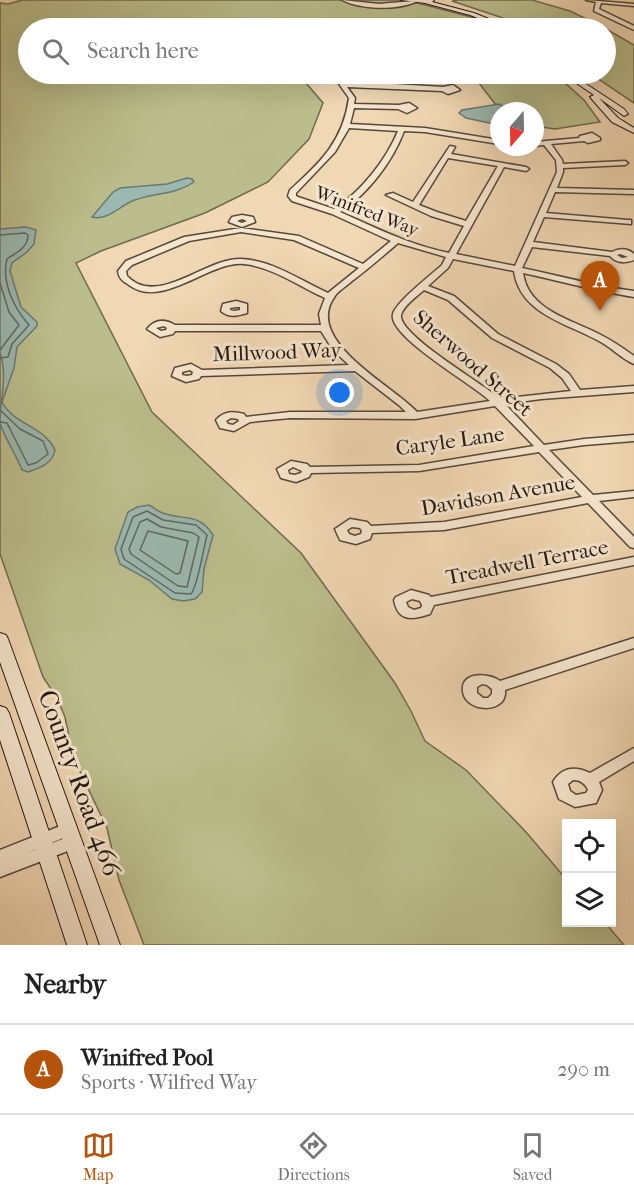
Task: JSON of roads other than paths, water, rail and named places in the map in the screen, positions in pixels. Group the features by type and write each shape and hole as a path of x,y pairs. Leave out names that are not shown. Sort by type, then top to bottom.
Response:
{"main road":[{"path":"404,0 429,1 482,18"},
{"path":"436,0 492,18"},
{"path":"581,84 619,108 624,114 623,119 634,124"},
{"path":"590,84 633,110"},
{"path":"589,90 605,112 634,130"},
{"path":"624,114 633,110"},
{"name":"County Road 466","path":"0,639 110,945"},
{"path":"0,712 77,945"}],"street":[{"path":"344,0 367,7 414,2"},
{"path":"392,6 404,0"},
{"path":"588,0 634,5"},
{"path":"599,1 596,10 613,18"},
{"path":"616,19 634,28"},
{"path":"342,85 442,90"},
{"path":"342,85 352,98 351,106 399,107"},
{"name":"Winifred Way","path":"351,106 348,126 338,143 292,194 299,201 335,212 397,240 450,256 579,282"},
{"path":"348,126 402,129 490,141"},
{"path":"335,212 349,202 374,174 393,148 402,129"},
{"path":"547,144 584,139"},
{"path":"547,144 561,166 553,190 518,269 518,278 523,289 539,307 558,319 606,340 634,361"},
{"path":"414,206 452,147"},
{"path":"448,156 526,169"},
{"path":"561,166 634,162"},
{"name":"Sherwood Street","path":"502,165 442,269 398,310 398,323 419,345 477,385 497,402 634,544"},
{"path":"553,190 634,192"},
{"path":"390,195 414,206 468,224"},
{"path":"542,215 632,222"},
{"path":"329,297 251,262 227,263 164,288 136,286 126,281 121,274 129,262 187,239 241,228 296,238 363,267"},
{"path":"397,240 329,297 322,313 324,328 335,345 356,368 407,406 415,416"},
{"path":"528,244 613,254"},
{"path":"579,282 634,288"},
{"path":"579,282 600,289 634,294"},
{"path":"422,287 452,298 495,336 553,366 566,376 576,392"},
{"path":"233,328 234,314"},
{"path":"172,328 324,328"},
{"name":"Millwood Way","path":"199,373 356,368"},
{"path":"244,420 300,415 415,416 576,392 634,389"},
{"name":"Caryle Lane","path":"307,470 352,467 415,468 569,443 634,438"},
{"name":"Davidson Avenue","path":"368,531 444,526 591,499 634,494"},
{"name":"Treadwell Terrace","path":"428,602 634,561"},
{"path":"498,687 634,643"},
{"path":"590,780 634,754"},
{"path":"0,857 44,846 70,836"},
{"path":"0,870 44,846"}],"water":[{"path":"490,105 490,123 466,118 459,113 462,110"},
{"path":"187,178 194,182 179,190 138,199 107,216 92,217 113,192 120,188 167,184"},
{"path":"26,227 36,230 34,244 12,263 10,271 21,307 37,322 37,326 17,347 14,368 2,402 14,416 44,436 55,450 49,462 28,472 22,470 0,423 4,379 0,353 0,229"},
{"path":"149,505 164,513 198,521 213,535 204,569 202,592 195,599 183,601 172,599 149,580 120,564 115,549 128,512 137,507"}],"place":[{"name":"Winifred Pool","path":"600,311"}]}
